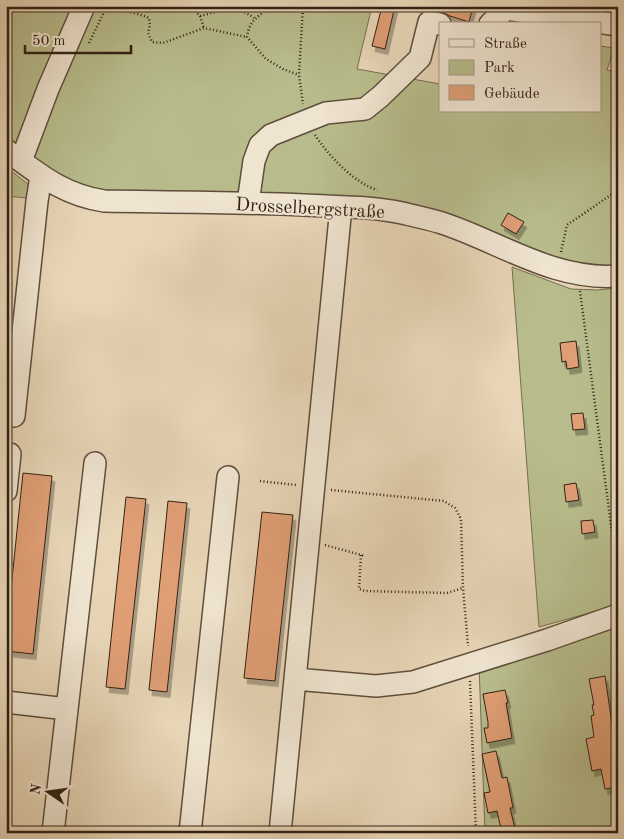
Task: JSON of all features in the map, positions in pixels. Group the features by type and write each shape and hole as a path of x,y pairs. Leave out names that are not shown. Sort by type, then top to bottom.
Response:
{"street":[{"path":"14,156 48,89 84,6"},
{"path":"492,22 508,8 599,22"},
{"path":"248,203 254,161 260,145 271,135 326,114 365,108 381,96 420,58 429,22 439,24"},
{"path":"602,23 618,25"},
{"name":"Drosselbergstraße","path":"14,156 41,176 68,192 85,198 104,201 361,207 401,213 443,224 512,252 578,274 598,277 618,276"},
{"path":"14,416 41,176"},
{"path":"280,833 341,207"},
{"path":"6,491 10,454"},
{"path":"53,833 95,463"},
{"path":"190,833 228,477"},
{"path":"295,679 376,686 414,682 547,640 618,615"},
{"path":"6,702 67,710"}],"path":[{"path":"118,6 120,9 140,13 149,18 148,33 152,42 163,43 204,28 247,37 266,59 283,69 299,75"},
{"path":"190,6 200,16 204,28"},
{"path":"247,37 249,26 254,18 269,6"},
{"path":"303,6 299,75 307,121 330,155 362,183 378,191"},
{"path":"200,16 226,10 237,10 246,12 254,18"},
{"path":"557,268 567,225 618,190"},
{"path":"578,274 618,576"},
{"path":"260,481 313,486 325,490 444,501 455,508 461,519 464,610 468,631 468,664 472,696 476,833"},
{"path":"308,540 363,555 359,589 365,591 447,593 463,588"}],"green space":[{"path":"6,6 372,6 357,69 439,84 439,112 602,112 602,46 614,48 607,70 618,73 618,268 577,267 429,214 100,192 53,175 6,138"},
{"path":"6,167 29,185 27,198 6,196"},
{"path":"512,267 571,289 597,290 618,288 618,833 485,833 479,664 607,608 539,627"}],"building":[{"path":"382,6 395,6 385,49 372,46"},
{"path":"426,6 473,6 469,22 442,12 425,10"},
{"path":"508,213 524,222 516,234 501,225"},
{"path":"576,341 579,367 567,369 566,361 562,362 560,343"},
{"path":"583,413 585,429 573,430 571,414"},
{"path":"23,473 52,476 33,654 6,651"},
{"path":"576,483 579,500 566,502 564,485"},
{"path":"126,497 146,499 125,689 106,687"},
{"path":"168,501 187,503 167,692 149,690"},
{"path":"262,512 293,515 275,681 244,678"},
{"path":"593,520 595,532 582,534 581,521"},
{"path":"605,676 616,751 618,787 605,789 601,769 592,771 586,739 594,737 591,716 594,715 592,705 594,705 589,679"},
{"path":"505,690 512,738 487,743 484,728 488,728 488,722 483,694"},
{"path":"496,751 502,778 507,777 513,808 510,808 516,833 502,833 497,811 488,813 484,793 490,792 482,754"}]}
